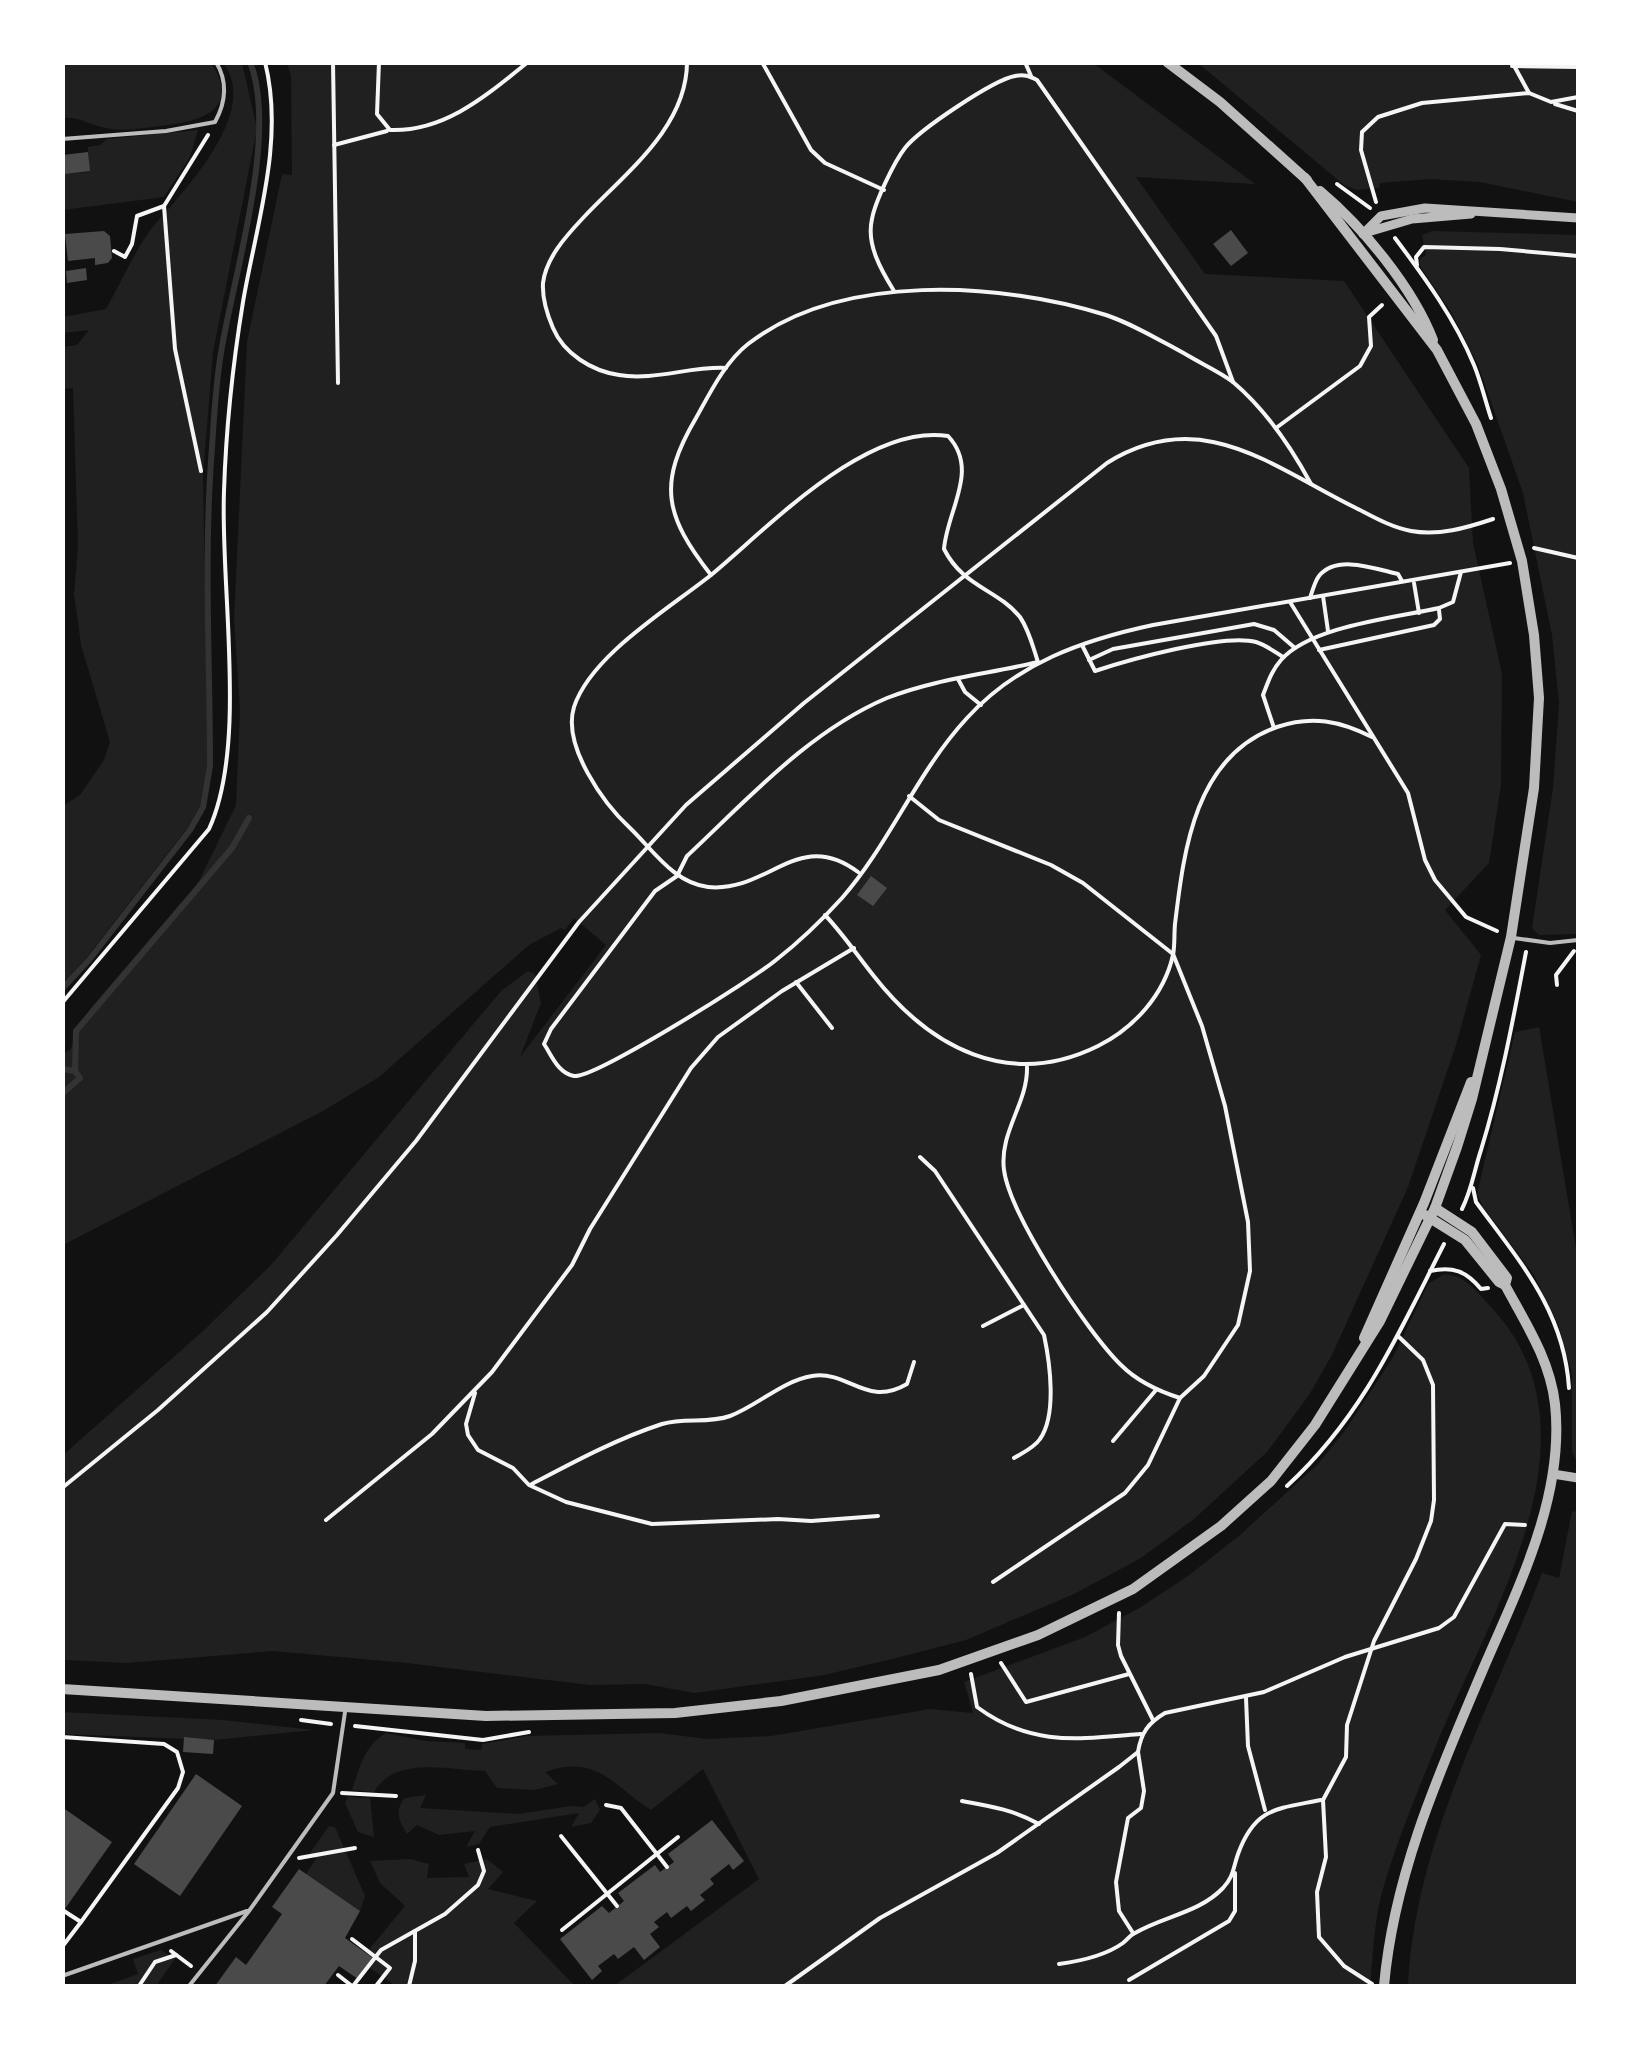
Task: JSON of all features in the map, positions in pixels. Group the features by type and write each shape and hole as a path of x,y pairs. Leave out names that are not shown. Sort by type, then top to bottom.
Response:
{"street":[{"path":"62,1689 486,1716 675,1713 781,1701 886,1681 938,1670 1038,1636 1133,1589 1220,1526 1271,1480 1315,1425 1359,1353 1372,1315 1427,1210 1476,1070 1511,937 1534,788 1539,698 1534,636 1522,560 1509,514 1476,424 1438,350 1359,237 1305,178 1220,102 1167,62"},
{"path":"1359,237 1384,221 1483,212 1578,218"},
{"path":"1384,1986 1388,1941 1414,1840 1528,1561 1552,1474 1555,1403 1541,1349 1505,1285 1465,1240 1427,1210"},
{"path":"1552,1474 1578,1478"}],"lane":[{"path":"62,138 215,122 224,96 222,73 216,62"},
{"path":"1511,937 1578,943"},
{"path":"189,1986 332,1793 346,1707"},
{"path":"62,1976 249,1910"}],"path":[{"path":"62,1002 208,829 220,804 226,773 228,683 224,489 242,307 270,162 272,112 264,62"},
{"path":"332,62 338,383"},
{"path":"378,62 377,114 390,130"},
{"path":"334,145 390,130 432,126 476,101 528,62"},
{"path":"687,62 687,80 679,106 664,130 566,236 552,258 544,283 546,310 556,336 572,355 600,370 622,376 726,368"},
{"path":"762,62 811,150 825,163 884,190"},
{"path":"1025,62 1030,76"},
{"path":"1512,64 1578,67"},
{"path":"1512,64 1530,92"},
{"path":"894,291 881,271 871,233 872,217 903,151 924,131 1010,76 1030,76 1037,80 1090,153 1216,336 1233,382"},
{"path":"1496,429 1462,340 1428,282 1384,221 1360,150 1362,132 1378,117 1422,103 1530,92 1578,111"},
{"path":"1551,102 1578,97"},
{"path":"201,471 175,349 164,206 215,122"},
{"path":"114,251 125,257 137,228 137,216 164,206"},
{"path":"1424,247 1500,248 1578,256"},
{"path":"711,575 682,535 670,491 682,440 726,368 748,344 806,313 894,291 979,292 1090,311 1135,326 1233,382 1290,446 1311,484"},
{"path":"1276,428 1360,366 1371,346 1372,312"},
{"path":"860,873 832,856 813,854 791,859 764,875 727,887 692,884 677,876 609,808 581,758 573,709 589,681 612,654 849,464 891,442 934,434 948,436 959,447 963,460 961,485 944,549 951,564 1018,614 1038,662"},
{"path":"62,1488 158,1410 267,1312 337,1235 416,1141 579,922 647,844 725,768 1107,463 1144,443 1182,437 1220,442 1258,456 1394,526 1413,531 1454,530 1509,514"},
{"path":"1532,547 1578,558"},
{"path":"1038,662 968,717 909,796 860,873 825,915 776,961 715,1002 580,1077 561,1070 544,1044 551,1029 654,891 677,876 687,856 799,752 884,700 1038,662 1081,644 1154,625 1511,562"},
{"path":"1310,598 1319,576 1331,568 1356,564 1398,574 1404,582"},
{"path":"1274,728 1263,695 1272,672 1284,657 1311,636 1453,602 1461,572"},
{"path":"1413,581 1419,613"},
{"path":"1323,596 1328,633"},
{"path":"1290,602 1408,794 1434,880 1466,917 1511,937"},
{"path":"1320,650 1434,625 1440,619 1439,608"},
{"path":"1393,618 1396,634"},
{"path":"1089,660 1112,649 1254,624 1274,630 1295,648"},
{"path":"1356,627 1360,642"},
{"path":"1081,644 1095,671 1164,652 1254,641 1284,657"},
{"path":"958,679 965,692 982,705"},
{"path":"825,915 896,1001 947,1041 1000,1063 1027,1066 1064,1061 1117,1036 1147,1009 1173,954 1188,840 1199,802 1214,774 1238,749 1274,728 1317,719 1348,725 1372,737"},
{"path":"909,796 938,820 1051,865 1083,883 1173,954 1202,1026 1225,1106 1248,1222 1250,1271 1238,1325 1204,1376 1180,1398 1148,1465 1125,1493 993,1582"},
{"path":"1557,985 1556,975 1578,943"},
{"path":"326,1520 432,1434 492,1372 572,1264 691,1068 718,1037 796,982 854,948"},
{"path":"796,982 832,1028"},
{"path":"1027,1066 1028,1081 1004,1149 1010,1191 1022,1218 1099,1341 1122,1366 1156,1390 1180,1398"},
{"path":"920,1157 935,1170 1044,1335 1051,1386 1047,1425 1041,1438 1014,1458"},
{"path":"1282,1491 1320,1455 1379,1374 1430,1272 1452,1268 1470,1276 1481,1288 1505,1285"},
{"path":"983,1326 1024,1305"},
{"path":"1376,1986 1344,1966 1319,1937 1317,1892 1326,1857 1323,1800 1346,1757 1347,1725 1373,1650 1426,1538 1434,1500 1432,1385 1422,1360 1398,1336"},
{"path":"529,1486 664,1424 728,1417 813,1376 832,1378 876,1394 896,1391 907,1384 914,1362"},
{"path":"476,1389 466,1424 468,1436 478,1450 513,1468 529,1486 566,1502 652,1524 878,1516"},
{"path":"1112,1441 1156,1390"},
{"path":"1133,1933 1116,1898 1128,1818 1141,1808 1144,1792 1138,1752 1141,1734 1153,1720 1181,1708 1246,1698 1346,1657 1439,1628 1454,1617 1505,1524 1526,1524"},
{"path":"1118,1612 1118,1645 1153,1720"},
{"path":"986,1668 1001,1663 1026,1702 1129,1674"},
{"path":"971,1674 977,1707 1016,1730 1043,1738 1067,1739 1141,1734"},
{"path":"1246,1698 1248,1746 1266,1812"},
{"path":"344,1725 483,1740 534,1731"},
{"path":"62,1738 164,1744 177,1752 183,1772 178,1788 62,1947"},
{"path":"785,1986 880,1918 997,1853 1138,1752"},
{"path":"332,1793 396,1796"},
{"path":"1129,1980 1228,1921 1235,1911 1236,1858 1248,1832 1266,1812 1323,1800"},
{"path":"962,1802 1009,1810 1039,1824"},
{"path":"606,1805 622,1808 667,1867"},
{"path":"561,1836 617,1906"},
{"path":"562,1930 678,1837"},
{"path":"285,1860 355,1848"},
{"path":"338,1975 353,1986 381,1950 445,1914 478,1885 484,1871 478,1850"},
{"path":"1058,1964 1104,1953 1133,1933 1203,1904 1222,1890 1235,1873"},
{"path":"64,1911 82,1922"},
{"path":"409,1986 415,1961 415,1931"},
{"path":"352,1939 390,1968 376,1986"},
{"path":"157,1942 199,1972"},
{"path":"139,1986 155,1962 176,1955"}],"shaded area":[{"path":"62,63 211,63 222,93 212,111 189,121 133,129 106,128 63,118"},
{"path":"223,63 242,63 257,129 213,352 203,475 208,765 200,806 188,827 63,984 63,806 80,795 104,760 110,742 81,645 74,594 78,547 73,388 63,389 63,347 77,345 89,330 63,333 63,317 106,309 143,240 216,147 233,103 232,82"},
{"path":"287,63 1093,63 1255,184 1136,177 1205,274 1344,281 1469,468 1473,543 1502,674 1501,785 1489,863 1445,910 1481,955 1456,1045 1408,1187 1332,1355 1309,1395 1267,1452 1194,1519 1141,1558 1074,1594 966,1640 824,1675 695,1693 645,1684 590,1685 273,1651 127,1663 63,1660 62,1456 271,1265 501,991 528,971 535,974 541,1003 520,1057 606,945 574,918 565,930 561,928 529,945 379,1077 323,1111 63,1245 63,1053 70,1050 90,1009 198,883 236,805 240,711 234,620 247,342 282,174 292,175 291,76"},
{"path":"1198,63 1578,63 1578,202 1480,182 1430,179 1380,183 1379,188 1356,190 1344,185"},
{"path":"198,130 190,157 164,197 63,210 62,154 65,174 89,172 88,147 107,139"},
{"path":"1432,231 1578,235 1575,934 1539,935 1532,928 1553,788 1559,703 1552,635 1523,493 1478,365 1451,312 1420,266 1420,259 1426,255 1422,235"},
{"path":"1539,1027 1578,1260 1578,1464 1572,1452 1572,1374 1558,1324 1534,1275 1477,1194 1515,1032"},
{"path":"1444,1274 1465,1281 1476,1291 1525,1358 1540,1411 1539,1468 1527,1526 1507,1584 1436,1746 1383,1889 1370,1986 614,1986 759,1879 703,1769 651,1810 602,1775 578,1767 545,1772 558,1784 534,1790 497,1788 485,1771 424,1767 395,1773 374,1792 352,1790 368,1751 386,1733 465,1743 465,1749 481,1750 482,1744 526,1736 771,1736 930,1709 973,1713 964,1682 1085,1637 1141,1607 1240,1535 1318,1464 1392,1359 1428,1284"},
{"path":"1572,1511 1578,1512 1578,1986 1408,1986 1414,1932 1440,1827 1542,1573 1559,1578"},
{"path":"62,1712 223,1720 314,1730 214,1740 63,1734"},
{"path":"426,1795 420,1808 518,1814 584,1807 595,1799 600,1810 591,1823 571,1827 579,1813 490,1827 479,1844 466,1847 475,1831 439,1835 417,1825 407,1834 399,1816 402,1802"},
{"path":"348,1797 370,1798 374,1837 358,1832 345,1803"},
{"path":"329,1826 335,1827 365,1896 360,1911 306,1874 316,1859 310,1853"},
{"path":"410,1859 429,1864 427,1878 469,1877 464,1864 487,1859 503,1872 488,1889 537,1901 514,1923 575,1986 396,1986 367,1966 373,1958 366,1953 405,1906 380,1883 370,1861"},
{"path":"161,1950 175,1959 156,1986 105,1986 138,1974 133,1959"}],"building":[{"path":"88,152 90,171 65,174 63,155"},
{"path":"1231,230 1248,253 1231,266 1213,244"},
{"path":"104,231 110,236 112,258 108,263 95,265 95,258 68,261 65,234"},
{"path":"86,268 87,280 67,283 66,271"},
{"path":"871,876 887,888 873,906 857,895"},
{"path":"184,1737 214,1740 213,1754 183,1752"},
{"path":"196,1774 242,1806 180,1896 134,1864"},
{"path":"62,1807 112,1842 62,1913"},
{"path":"712,1820 744,1861 733,1870 729,1864 710,1879 714,1884 700,1895 705,1900 691,1911 687,1906 671,1918 667,1912 654,1922 659,1927 650,1934 660,1947 644,1960 634,1947 618,1959 614,1954 598,1966 602,1971 592,1980 560,1939 602,1906 609,1913 624,1901 618,1893 655,1865 660,1872 674,1862 668,1854"},
{"path":"299,1869 360,1911 345,1938 373,1958 358,1979 339,1966 324,1986 215,1986 236,1957 246,1965 282,1914 272,1907"}],"waterway":[{"path":"62,989 190,830 203,807 210,766 211,461 220,361 257,163 257,91 250,62"},
{"path":"75,1071 76,1031 232,848 249,818"},
{"path":"62,1069 75,1071 80,1078 62,1094"}]}
